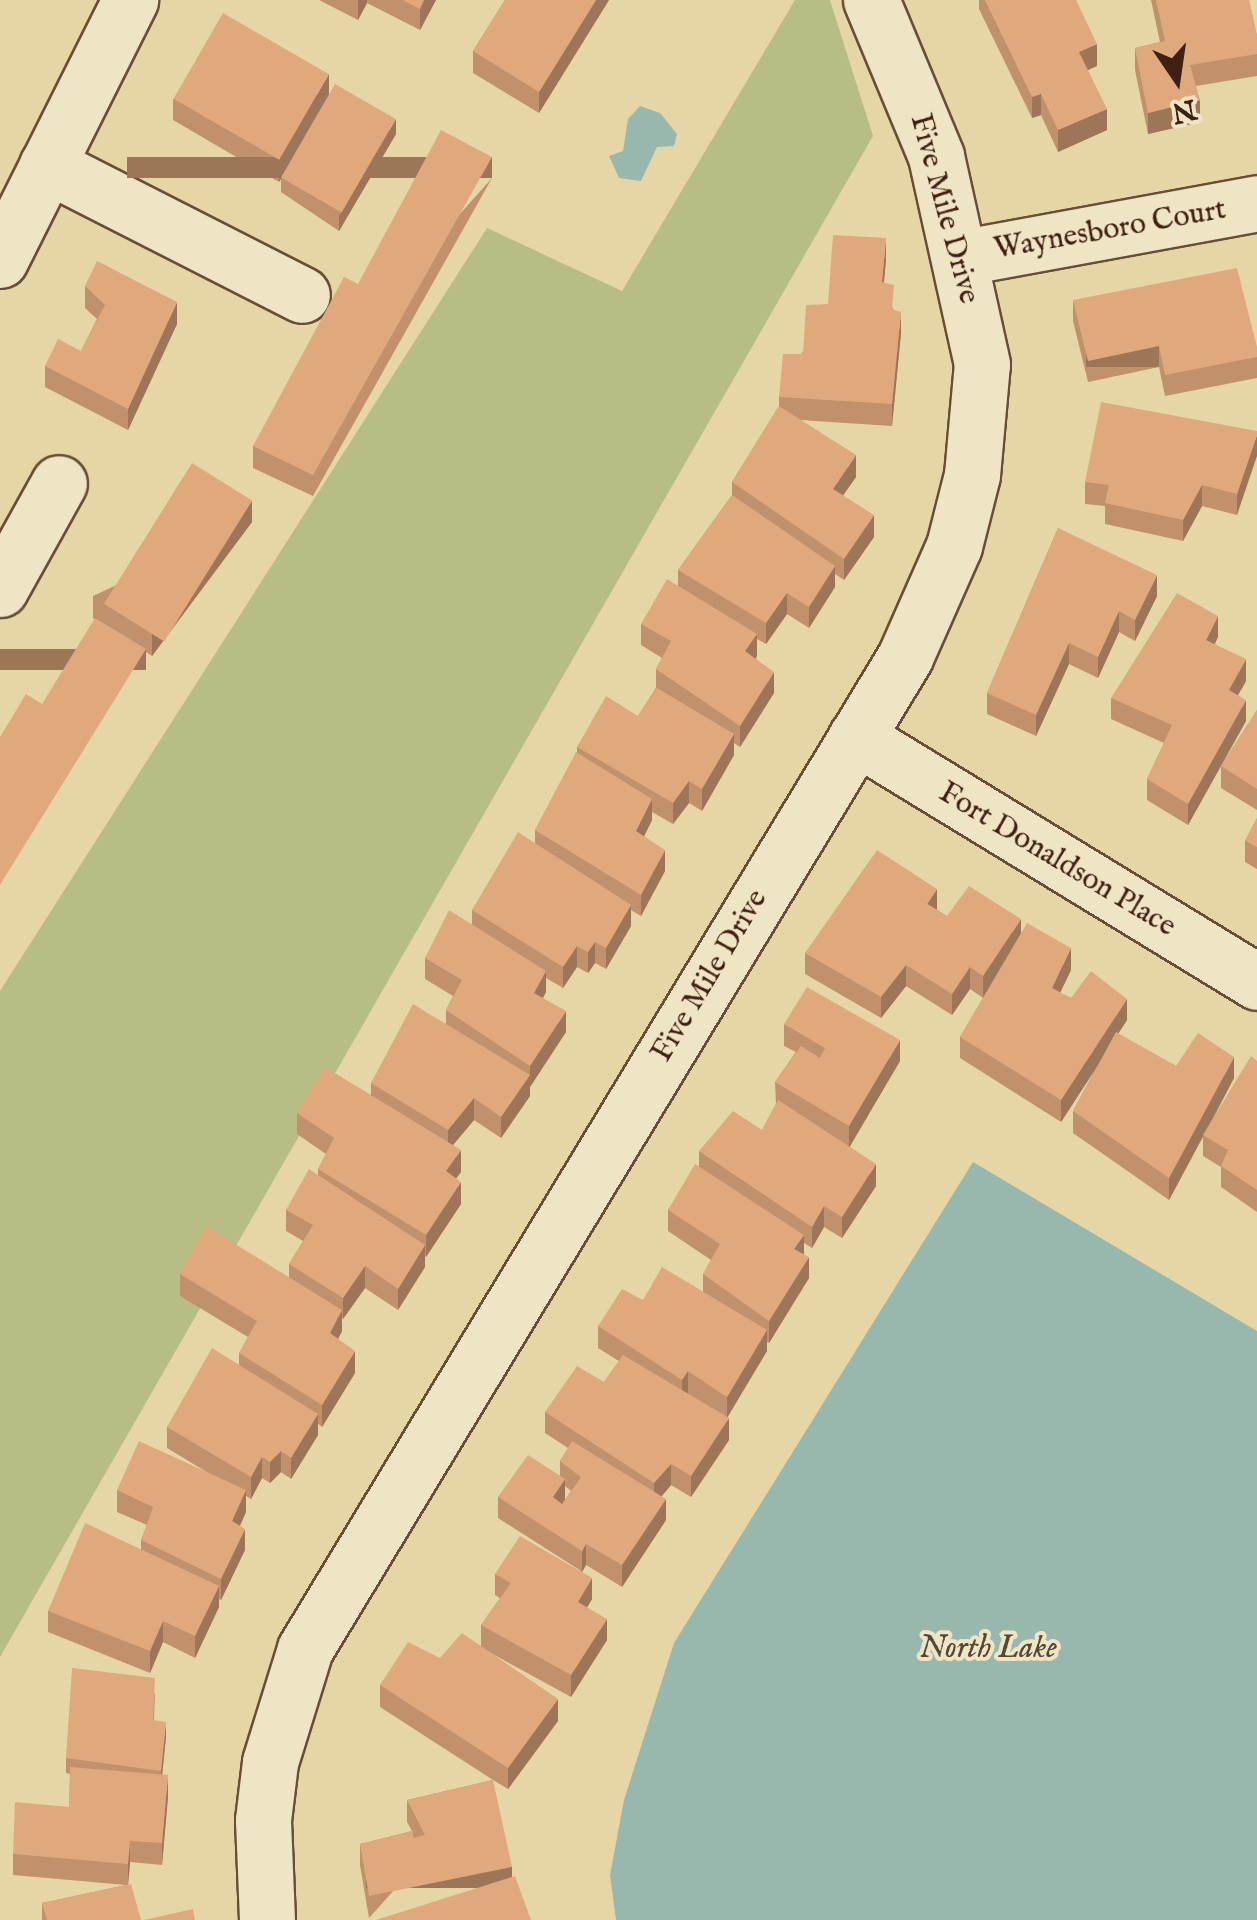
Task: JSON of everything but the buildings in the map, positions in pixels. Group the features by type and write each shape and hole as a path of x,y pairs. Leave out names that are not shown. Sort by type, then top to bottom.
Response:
{"street":[{"path":"0,260 130,0"},
{"name":"Five Mile Drive","path":"267,1920 262,1820 270,1762 304,1650 856,737 933,602 972,475 982,364 964,258 936,156 871,0"},
{"path":"47,165 302,295"},
{"name":"Waynesboro Court","path":"964,258 1257,203"},
{"path":"0,589 59,484"},
{"name":"Fort Donaldson Place","path":"856,737 1257,982"}],"green space":[{"path":"795,0 830,0 873,136 0,1657 0,991 487,228 622,291"}],"water":[{"path":"640,106 660,113 677,134 674,146 657,147 641,181 619,178 609,156 623,151 628,119"},
{"name":"North Lake","path":"973,1162 1257,1331 1257,1920 616,1920 610,1875 624,1800 674,1643"}]}
